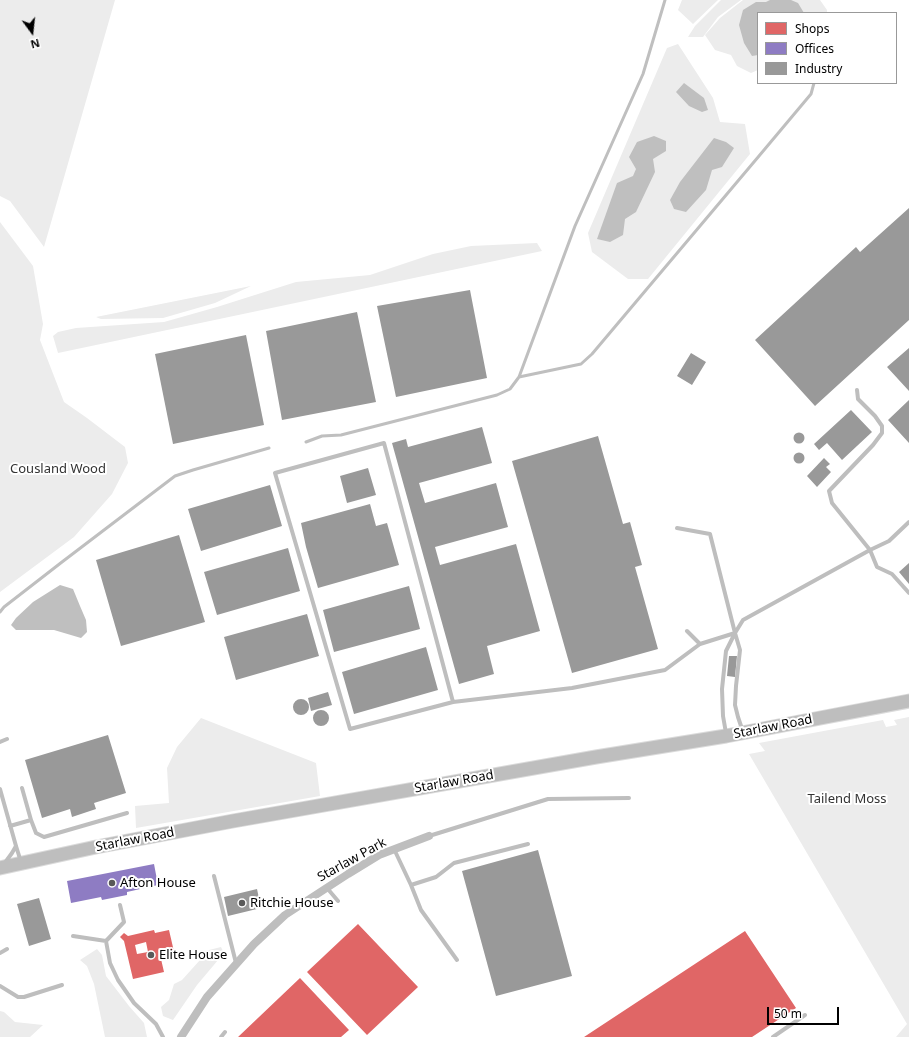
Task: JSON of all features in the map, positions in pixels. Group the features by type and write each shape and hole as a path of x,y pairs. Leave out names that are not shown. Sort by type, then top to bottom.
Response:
{"main road":[{"name":"Starlaw Road","path":"0,867 96,846 588,758 744,733 909,701"}],"street":[{"name":"Starlaw Park","path":"181,1037 207,997 236,963 254,944 285,916 327,887 379,855 429,836"}],"lane":[{"path":"857,390 858,399 876,416 882,426 882,433 873,445 829,491 832,503 870,550 876,567 892,574 909,593"},
{"path":"453,702 384,443 275,473 350,729 453,702 572,688 665,670 700,644 735,633"},
{"path":"726,736 723,716 722,689 726,651 743,620 889,541 909,522"},
{"path":"677,528 710,534 740,650 735,705 744,733"},
{"path":"687,631 700,644"},
{"path":"0,742 7,739"},
{"path":"22,788 36,833 44,837 127,813"},
{"path":"0,790 22,863"},
{"path":"429,836 548,799 629,798"},
{"path":"10,826 31,820"},
{"path":"411,885 436,877 454,863 528,844"},
{"path":"0,867 16,846"},
{"path":"394,850 421,910 457,960"},
{"path":"214,876 236,963"},
{"path":"327,887 338,901"},
{"path":"106,941 124,922 120,905"},
{"path":"73,936 106,941"},
{"path":"106,941 110,963 118,980 134,1003 156,1024 163,1037"},
{"path":"0,953 7,949"},
{"path":"0,986 18,997 24,997 62,985"},
{"path":"773,1037 805,1015"},
{"path":"221,1037 225,1032"}],"green space":[{"path":"0,0 115,0 44,247 10,201 0,196"},
{"path":"682,0 718,0 693,24 678,10"},
{"path":"721,0 741,0 718,17 703,37 688,37 695,26"},
{"path":"743,0 820,0 827,10 827,12 757,12 757,70 751,73 737,66 731,55 715,50 705,35 720,18"},
{"path":"678,44 713,98 720,122 745,124 750,154 648,279 628,279 592,252 588,233 667,48"},
{"name":"Cousland Wood","path":"0,222 33,266 43,324 40,340 64,402 125,447 128,463 112,494 74,537 0,592"},
{"path":"537,243 542,251 58,353 53,336 58,332 76,328 164,322 296,282 370,275 433,254 471,246"},
{"path":"251,286 215,303 163,318 101,319 96,317"},
{"name":"Tailend Moss","path":"909,717 909,1037 896,1037 907,1024 749,754 765,751 759,743 883,720 886,727 897,725 894,720"},
{"path":"201,718 316,763 320,796 136,828 135,806 169,803 167,768 177,747"},
{"path":"221,947 224,953 197,985 173,1020 163,1016 161,1007 169,1000 174,984 182,980 209,950"},
{"path":"97,949 102,955 106,976 144,1023 147,1037 105,1037 94,984 87,966 80,960"},
{"path":"0,1011 4,1012 15,1022 43,1025 30,1037 0,1037"}],"shaded area":[{"path":"770,0 791,0 798,3 803,12 757,12 757,55 752,56 744,43 739,25 743,10 756,2 766,2"},
{"path":"684,83 704,98 708,110 702,112 689,106 676,92"},
{"path":"654,136 666,141 666,151 653,159 655,172 636,212 625,219 623,235 610,242 597,239 617,183 633,176 636,169 629,157 637,142"},
{"path":"714,138 726,142 734,148 722,167 712,170 706,190 686,212 674,209 670,200 680,182"},
{"path":"60,585 73,589 86,620 87,632 81,638 54,630 16,630 11,625 16,618 33,602"}],"building: Shops":[{"path":"358,924 418,987 367,1035 307,972"},
{"name":"Elite House","path":"154,930 155,933 169,930 175,956 161,959 164,972 133,979 124,941 120,937 124,933 128,936","holes":["146,942 148,952 137,954 135,945"]},
{"path":"745,931 796,1008 752,1037 584,1037"},
{"path":"300,978 349,1030 341,1037 238,1037"}],"building: Offices":[{"name":"Afton House","path":"154,864 158,885 127,892 127,895 102,900 101,897 71,903 67,881"}],"building: Industry":[{"path":"909,208 909,320 815,406 755,340 856,247 860,252"},
{"path":"470,290 487,378 396,397 377,306"},
{"path":"357,312 376,402 282,420 266,331"},
{"path":"246,335 264,425 173,444 155,354"},
{"path":"909,348 909,391 887,367"},
{"path":"691,353 706,362 692,385 677,376"},
{"path":"909,400 909,443 888,420"},
{"path":"851,410 872,432 842,460 827,443 819,450 814,444"},
{"path":"482,427 492,463 419,483 425,503 496,483 508,527 435,547 440,565 516,544 540,631 487,646 494,674 459,684 392,443 406,439 408,447"},
{"path":"799,432 803,434 805,438 803,442 799,444 795,442 793,438 795,434"},
{"path":"598,436 623,524 630,522 642,565 635,567 658,649 572,673 512,461"},
{"path":"799,452 803,454 805,458 803,462 799,464 795,462 793,458 795,454"},
{"path":"824,458 830,464 826,467 831,472 817,487 807,476"},
{"path":"368,468 376,495 347,503 340,476"},
{"path":"270,485 282,526 201,551 188,509"},
{"path":"370,504 376,526 387,523 399,565 318,588 306,547 301,523"},
{"path":"179,535 205,622 121,646 96,560"},
{"path":"288,548 300,591 217,615 204,572"},
{"path":"909,563 909,584 899,572"},
{"path":"409,586 420,629 334,652 323,610"},
{"path":"307,614 319,656 236,680 224,637"},
{"path":"426,647 438,690 354,714 342,672"},
{"path":"729,656 737,656 735,677 727,676"},
{"path":"328,692 332,705 311,711 308,698"},
{"path":"301,699 307,701 309,707 307,713 301,715 295,713 293,707 295,701"},
{"path":"321,710 327,712 329,718 327,724 321,726 315,724 313,718 315,712"},
{"path":"108,735 126,793 94,803 96,809 72,817 70,809 42,818 25,760"},
{"path":"538,850 572,976 496,996 462,871"},
{"name":"Ritchie House","path":"257,889 261,908 228,916 224,897"},
{"path":"39,898 51,939 29,946 17,904"}],"waterway":[{"path":"519,377 575,226 643,74 665,0"},
{"path":"306,442 322,436 341,435 497,395 510,389 519,377 581,364 592,354 811,94 814,84"},
{"path":"0,612 4,607 175,476 269,448"}],"place":[{"name":"Afton House","path":"112,883"},
{"name":"Ritchie House","path":"242,903"},
{"name":"Elite House","path":"151,955"}]}
